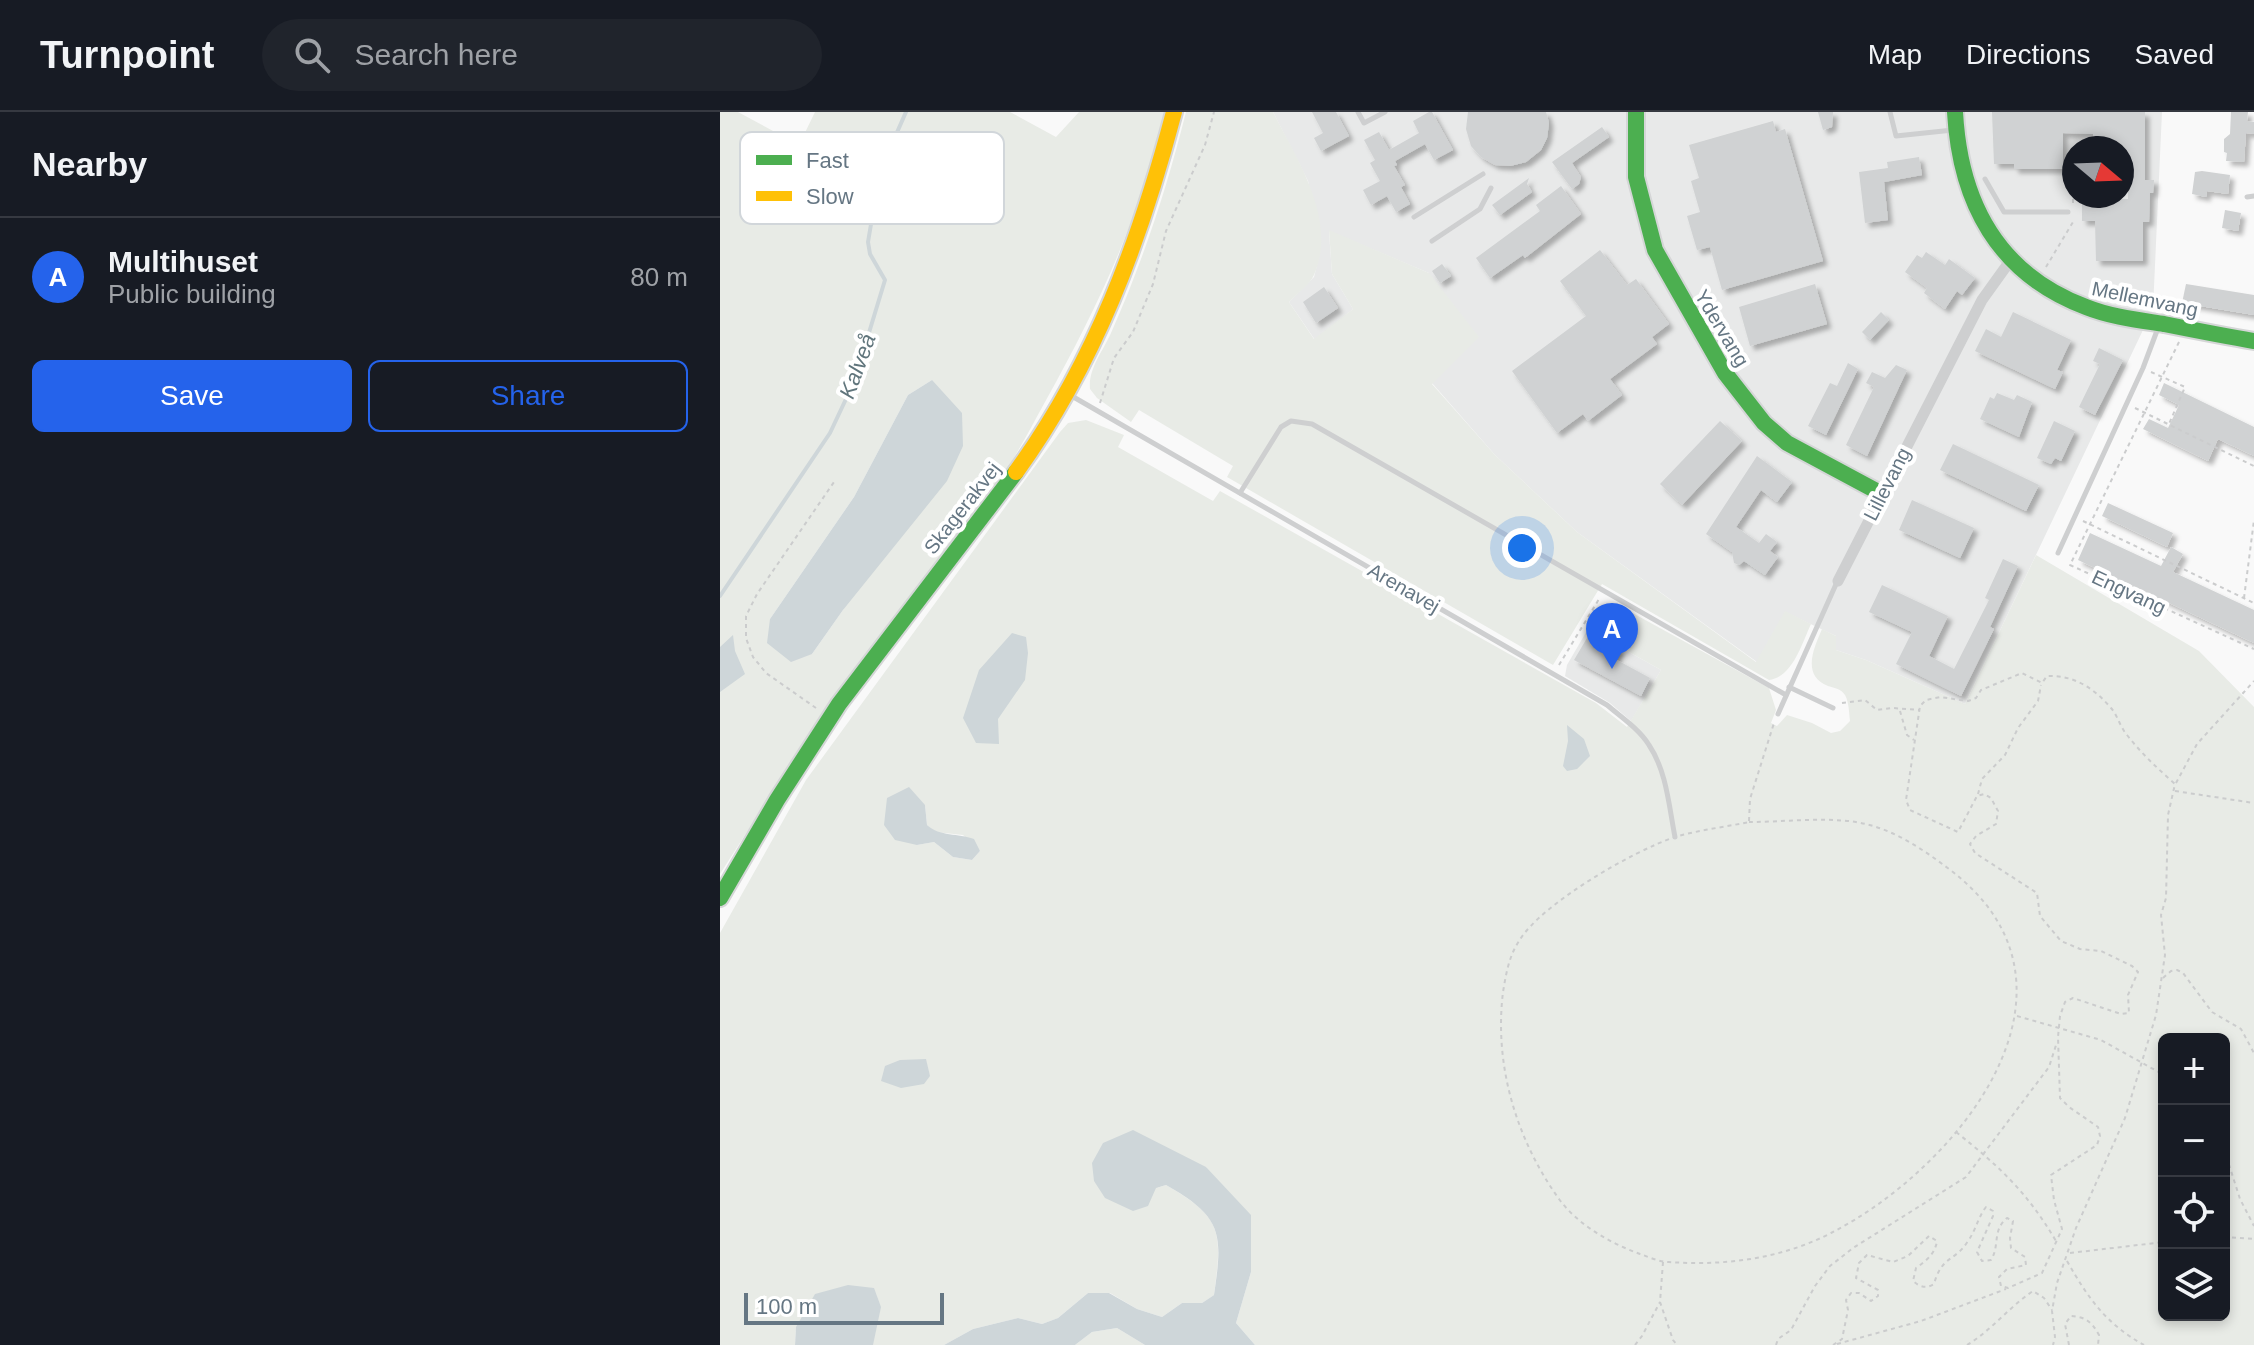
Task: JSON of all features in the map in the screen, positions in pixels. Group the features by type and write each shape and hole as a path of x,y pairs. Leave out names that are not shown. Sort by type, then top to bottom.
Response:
{"street":[{"name":"Skagerakvej","path":"720,898 748,846 831,718 883,643 1024,461 1068,394 1113,304 1152,200 1174,112"},
{"name":"Ydervang","path":"1636,112 1636,177 1655,250 1725,373 1764,423 1787,443 1882,494"},
{"name":"Mellemvang","path":"1955,121 1964,183 1981,220 2010,261 2036,281 2060,297 2085,307 2254,341"},
{"name":"Lillevang","path":"1838,581 1982,300 2010,261"}],"lane":[{"path":"1358,112 1364,123 1385,112"},
{"path":"1890,112 1896,136 1955,121"},
{"path":"1414,217 1483,174"},
{"path":"1985,179 2004,212 2068,212"},
{"path":"1432,241 1480,209 1491,188"},
{"path":"2058,553 2143,368 2159,323"},
{"name":"Arenavej","path":"1068,394 1607,705 1648,743 1662,773 1675,837"},
{"path":"1240,493 1281,427 1291,421 1312,424 1786,695"},
{"name":"Lillevang","path":"1778,714 1838,581"},
{"path":"1789,687 1833,708"}],"path":[{"path":"1098,412 1114,358 1133,332 1153,284 1166,231 1205,145 1214,112"},
{"path":"2036,281 2073,226 2073,208"},
{"name":"Engvang","path":"2179,341 2070,565 2254,649"},
{"path":"2143,368 2185,387 2169,424"},
{"path":"2126,404 2254,466"},
{"path":"831,718 766,673 753,657 746,638 746,616 757,594 834,482"},
{"path":"2074,517 2254,603"},
{"path":"2244,598 2254,520"},
{"path":"1553,675 1603,591"},
{"path":"2042,683 2022,673 1981,690 1976,698 1968,701 1940,697 1926,700 1920,710 1914,740 1906,800 1910,810 1958,832 1977,796 1982,779 2005,755 2018,728 2038,701 2047,676 2062,675 2083,682 2113,709 2123,730 2142,754 2175,784"},
{"path":"2053,1345 2052,1311 2057,1283 2076,1228 2125,1118 2156,1015 2165,955 2161,915 2166,898 2168,815 2175,784 2197,744 2254,681"},
{"path":"1833,708 1844,702 1865,700 1877,710 1920,710"},
{"path":"1900,710 1907,735 1914,740"},
{"path":"1749,822 1750,799 1778,714"},
{"path":"2173,791 2254,803"},
{"path":"1776,1345 1778,1339 1791,1330 1815,1286 1830,1266 1853,1248 1966,1177 2049,1067 2065,1002 2073,998 2121,1014 2129,1013 2128,995 2138,972 2101,951 2080,949 2061,941 2040,916 2037,893 1975,853 1970,844 1976,836 1996,824 1998,811 1991,798 1984,794 1977,796"},
{"path":"1749,822 1854,822 1891,831 1969,884 1995,917 2010,951 2016,983 2016,1015 1993,1083 1970,1117 1915,1176 1870,1209 1830,1234 1762,1258 1715,1263 1663,1262 1621,1247 1588,1228 1561,1201 1534,1155 1511,1102 1502,1060 1501,1012 1506,973 1517,944 1531,923 1599,875 1675,837 1749,822"},
{"path":"2162,979 2171,971 2183,973 2212,1012 2241,1029 2254,1053"},
{"path":"2016,1015 2101,1040 2158,1072"},
{"path":"1834,1345 1921,1321 2042,1273 2062,1229 2051,1175 2097,1145 2100,1136 2098,1127 2060,1098 2058,1037"},
{"path":"1956,1132 1984,1154 2035,1205 2056,1243"},
{"path":"2230,1168 2240,1199 2254,1226"},
{"path":"1834,1345 1842,1339 1848,1310 1846,1300 1851,1293 1859,1293 1871,1301 1878,1296 1878,1290 1856,1278 1859,1263 1867,1255 1893,1262 1908,1256 1929,1236 1937,1241 1936,1249 1926,1262 1916,1268 1913,1281 1929,1287 1934,1284 1940,1266 1968,1241 1986,1207 1993,1211 1993,1216 1977,1252 1982,1261 1991,1260 1996,1252 1997,1231 2007,1218 2013,1221 2011,1248 2025,1257 2026,1265 2007,1269 1999,1277 2001,1286 2008,1288"},
{"path":"2230,1237 2254,1239"},
{"path":"2069,1253 2158,1243"},
{"path":"2066,1260 2099,1310 2118,1331 2144,1345"},
{"path":"1663,1262 1660,1302 1677,1345"},
{"path":"1967,1345 1987,1333 2019,1300 2033,1291 2044,1298 2052,1311"},
{"path":"1635,1345 1660,1302"},
{"path":"2069,1345 2065,1324 2071,1316 2092,1323 2099,1335 2098,1345"}],"shaded area":[{"path":"720,112 738,112 775,132 740,132 740,224 1004,224 1004,132 805,132 815,112 1010,112 1056,137 1079,112 1164,112 1143,188 1115,261 1082,332 1016,454 960,535 846,682 720,874","holes":["932,380 843,610 812,654 770,619 854,497 908,395"]},
{"path":"1186,112 1273,112 1312,190 1318,212 1320,254 1314,275 1289,302 1314,339 1353,309 1332,274 1329,230 1429,273 1479,337 1432,384 1495,455 1577,532 1756,662 1785,611 1811,624 1796,658 1784,673 1769,680 1602,584 1553,665 1227,477 1233,466 1139,410 1131,422 1097,398 1090,389 1091,374 1123,306 1144,251"},
{"path":"1273,112 2162,112 2153,309 1965,704 1836,650 1836,636 1785,612 1757,662 1577,532 1495,455 1432,383 1429,273 1329,231 1332,274 1353,309 1315,340 1289,302 1314,277 1320,232 1308,181"},
{"path":"932,380 962,413 963,446 947,481 843,610 812,654 791,662 767,643 770,619 854,497 908,395"},
{"path":"1086,420 1124,435 1118,447 1213,501 1220,491 1596,703 1627,727 1661,670 1588,629 1603,606 1618,605 1769,688 1776,710 1771,723 1777,726 1787,715 1831,733 1840,731 1850,721 1845,695 1820,681 1812,668 1813,652 1822,629 1836,636 1836,650 1965,704 2036,555 2199,651 2254,707 2254,1345 1255,1345 1236,1323 1251,1272 1206,1167 1156,1188 1166,1185 1185,1197 1199,1207 1215,1229 1218,1256 1214,1295 1202,1303 1182,1303 1162,1317 1137,1309 1110,1293 1088,1293 1058,1318 1042,1324 1018,1318 973,1329 944,1345 873,1345 873,1340 796,1327 795,1345 720,1345 720,933 806,780 1068,423","holes":["925,805 927,825 935,832 963,835 980,851 972,860 953,857 934,842 917,845"]},
{"path":"1588,629 1661,670 1631,721 1610,703 1565,676 1567,665"},
{"path":"1012,633 1026,637 1025,680 998,719 999,744 976,743 963,718 979,670"},
{"path":"733,635 735,651 745,674 720,692 720,647"},
{"path":"1567,725 1584,739 1590,756 1577,769 1567,771 1563,766 1568,741"},
{"path":"909,787 925,805 927,825 932,829 974,839 980,851 972,860 953,857 934,842 917,845 895,840 884,825 887,798"},
{"path":"926,1059 930,1076 924,1084 901,1088 881,1081 885,1066 900,1060"},
{"path":"1133,1130 1206,1167 1251,1215 1251,1272 1236,1323 1255,1345 1145,1345 1117,1328 1092,1332 1075,1345 944,1345 973,1329 1018,1318 1042,1324 1058,1318 1088,1293 1109,1293 1137,1309 1162,1317 1182,1303 1202,1303 1214,1295 1218,1242 1215,1229 1199,1207 1166,1185 1156,1188 1148,1206 1133,1211 1105,1198 1094,1181 1092,1163 1103,1143"},
{"path":"848,1285 874,1288 881,1307 873,1345 795,1345 796,1327 815,1294"},
{"path":"1117,1328 1145,1345 1075,1345 1092,1332"}],"building":[{"path":"1312,112 1336,112 1349,136 1321,151 1314,138 1323,133"},
{"path":"1432,112 1453,150 1434,160 1425,144 1395,161 1397,165 1394,166 1405,185 1401,187 1410,204 1396,212 1387,196 1371,205 1363,190 1380,181 1370,163 1375,160 1364,140 1379,132 1389,150 1419,133 1413,121"},
{"path":"1468,112 1546,112 1549,123 1547,138 1541,150 1526,162 1510,166 1495,165 1481,157 1471,146 1466,129"},
{"path":"1818,112 1833,112 1832,127 1823,130"},
{"path":"1992,112 2145,112 2145,180 2154,180 2153,193 2150,193 2149,222 2143,222 2143,261 2096,261 2095,221 2082,221 2082,208 2134,208 2134,136 2063,133 2062,169 2014,169 2014,164 1994,164"},
{"path":"2231,112 2248,112 2247,121 2254,122 2254,134 2246,133 2244,162 2226,161 2224,139 2230,134"},
{"path":"1773,121 1776,132 1785,129 1823,261 1722,290 1710,247 1697,250 1687,216 1700,212 1691,181 1699,178 1689,145"},
{"path":"1602,127 1609,137 1572,163 1581,177 1579,184 1572,189 1552,162"},
{"path":"1919,157 1922,175 1884,182 1888,220 1865,223 1859,172 1888,168 1887,162"},
{"path":"2195,172 2230,175 2228,194 2207,191 2206,197 2192,194"},
{"path":"1529,178 1527,184 1532,192 1500,215 1492,205"},
{"path":"1561,186 1581,214 1525,258 1523,255 1490,278 1476,258 1540,211 1536,205"},
{"path":"2225,210 2241,213 2238,231 2222,228"},
{"path":"1600,250 1627,285 1636,279 1669,324 1652,337 1657,344 1610,379 1622,395 1588,421 1583,414 1557,433 1512,371 1586,316 1560,281"},
{"path":"1926,252 1945,265 1949,259 1975,278 1962,295 1957,291 1945,309 1924,293 1927,288 1905,272 1917,255 1922,258"},
{"path":"1442,264 1451,276 1440,283 1432,271"},
{"path":"1815,284 1827,324 1750,346 1739,307"},
{"path":"2186,284 2254,295 2254,315 2182,303"},
{"path":"1324,287 1338,308 1316,323 1303,302"},
{"path":"1881,312 1889,320 1870,340 1862,332"},
{"path":"2013,312 2071,340 2057,370 2063,372 2055,389 1975,351 1986,329 2001,337"},
{"path":"2099,348 2123,360 2095,415 2079,407 2100,364 2093,361"},
{"path":"1848,363 1858,369 1826,435 1808,426 1830,383 1837,386"},
{"path":"1896,365 1907,370 1867,456 1846,445 1874,387 1866,383 1872,372 1885,378"},
{"path":"2164,383 2254,427 2254,456 2218,439 2208,461 2143,429 2149,419 2168,428 2179,405 2159,395"},
{"path":"1997,393 2014,400 2017,395 2032,402 2019,437 1980,419 1990,397 1994,399"},
{"path":"1720,421 1742,441 1682,505 1660,484"},
{"path":"2054,421 2075,431 2061,461 2055,458 2051,464 2037,458"},
{"path":"1953,444 2039,485 2026,511 1940,470"},
{"path":"1757,456 1792,482 1777,502 1761,490 1736,527 1759,543 1766,534 1777,542 1770,551 1778,557 1765,575 1744,561 1739,565 1734,563 1732,552 1706,534"},
{"path":"1912,500 1974,528 1960,558 1899,530"},
{"path":"2108,503 2173,533 2167,547 2102,516"},
{"path":"2090,533 2161,566 2171,547 2183,554 2173,572 2254,610 2254,643 2078,560"},
{"path":"2003,559 2018,566 1990,627 1994,629 1961,696 1896,664 1912,632 1869,612 1882,585 1948,616 1929,656 1954,669 1989,600 1985,598"},
{"path":"1590,633 1620,649 1615,659 1650,678 1641,696 1574,660"}],"waterway":[{"name":"Kalveå","path":"897,132 906,112"},
{"name":"Kalveå","path":"720,596 830,433 854,382 885,280 870,254 868,242 871,224"}],"traffic: fast":[{"path":"1636,112 1636,177 1655,250 1725,373 1764,423 1787,443 1882,494"},
{"path":"1955,112 1958,145 1975,205 2007,255 2029,275 2055,293 2105,313 2254,341"},
{"path":"720,898 777,800 839,704 1016,472"}],"traffic: slow":[{"path":"1016,472 1069,388 1112,300 1146,207 1174,112"}],"place":[{"name":"Multihuset","path":"1612,669"}]}
